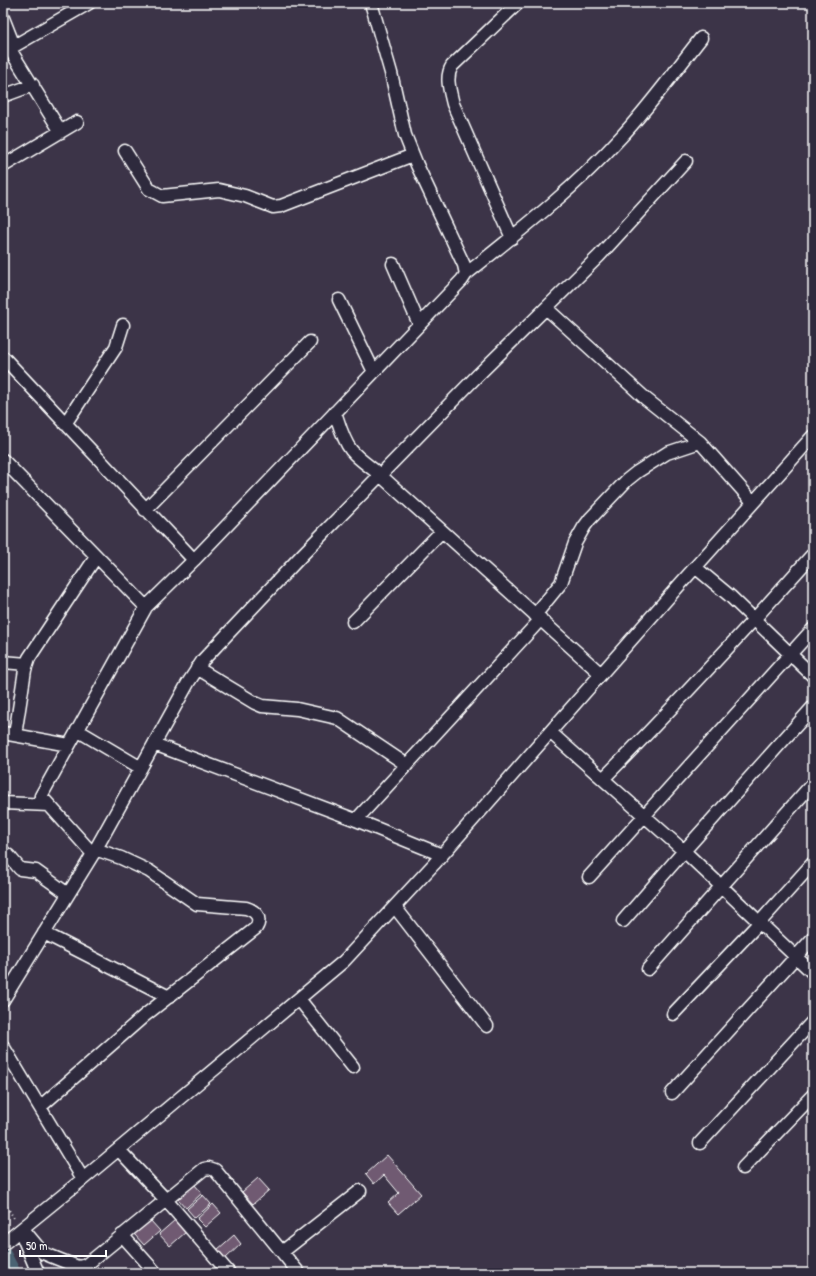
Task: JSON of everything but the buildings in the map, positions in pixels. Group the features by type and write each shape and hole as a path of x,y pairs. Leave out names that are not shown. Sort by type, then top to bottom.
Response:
{"street":[{"path":"9,49 89,3"},
{"path":"371,3 391,73 405,135 464,265 466,274"},
{"path":"512,238 453,104 448,75 452,66 518,3"},
{"path":"3,18 9,49 33,85 61,132"},
{"path":"40,1107 144,1016 256,928 259,920 258,916 251,909 197,904 149,871 121,858 94,852 41,796 146,607 194,560 462,280 466,274 562,196 617,142 645,110 701,38"},
{"path":"3,96 33,85"},
{"path":"3,166 77,122"},
{"path":"125,151 149,189 162,196 219,190 245,196 273,207 281,206 413,155"},
{"path":"3,1000 94,852 197,668 380,475 478,375 599,256 686,162"},
{"path":"393,264 420,324"},
{"path":"339,300 374,372"},
{"path":"546,308 646,399 700,442 753,502"},
{"path":"65,424 116,347 123,324"},
{"path":"146,510 310,342"},
{"path":"3,357 194,560"},
{"path":"335,412 350,449 601,674"},
{"path":"3,1244 84,1179 344,961 442,855 695,567 813,436"},
{"path":"356,820 407,765 538,617 561,583 575,543 590,519 627,480 638,472 667,453 700,442"},
{"path":"3,460 146,607"},
{"path":"353,622 442,531"},
{"path":"603,779 754,620 813,554"},
{"path":"69,745 9,734 26,664 96,556"},
{"path":"695,567 730,596 813,676"},
{"path":"589,877 813,629"},
{"path":"3,662 26,664"},
{"path":"197,668 255,704 297,709 337,718 407,765"},
{"path":"623,921 684,850 813,707"},
{"path":"77,730 141,768"},
{"path":"550,732 684,850 813,973"},
{"path":"154,744 356,820 442,855"},
{"path":"648,969 813,783"},
{"path":"3,803 49,805"},
{"path":"5,858 20,869 36,871 68,894"},
{"path":"673,1014 760,922 813,863"},
{"path":"395,906 487,1026"},
{"path":"44,933 169,996"},
{"path":"672,1093 813,938"},
{"path":"298,1000 353,1067"},
{"path":"700,1143 813,1021"},
{"path":"3,1046 84,1179"},
{"path":"743,1168 813,1095"},
{"path":"118,1150 166,1200 229,1273"},
{"path":"20,1230 43,1253 78,1267 89,1269 122,1235 204,1168 209,1168 215,1170 299,1273"},
{"path":"282,1252 360,1192"},
{"path":"20,1230 38,1273"},
{"path":"122,1235 156,1273"}],"path":[{"path":"3,1200 20,1230"}],"waterway":[{"path":"3,1250 15,1273"}]}
